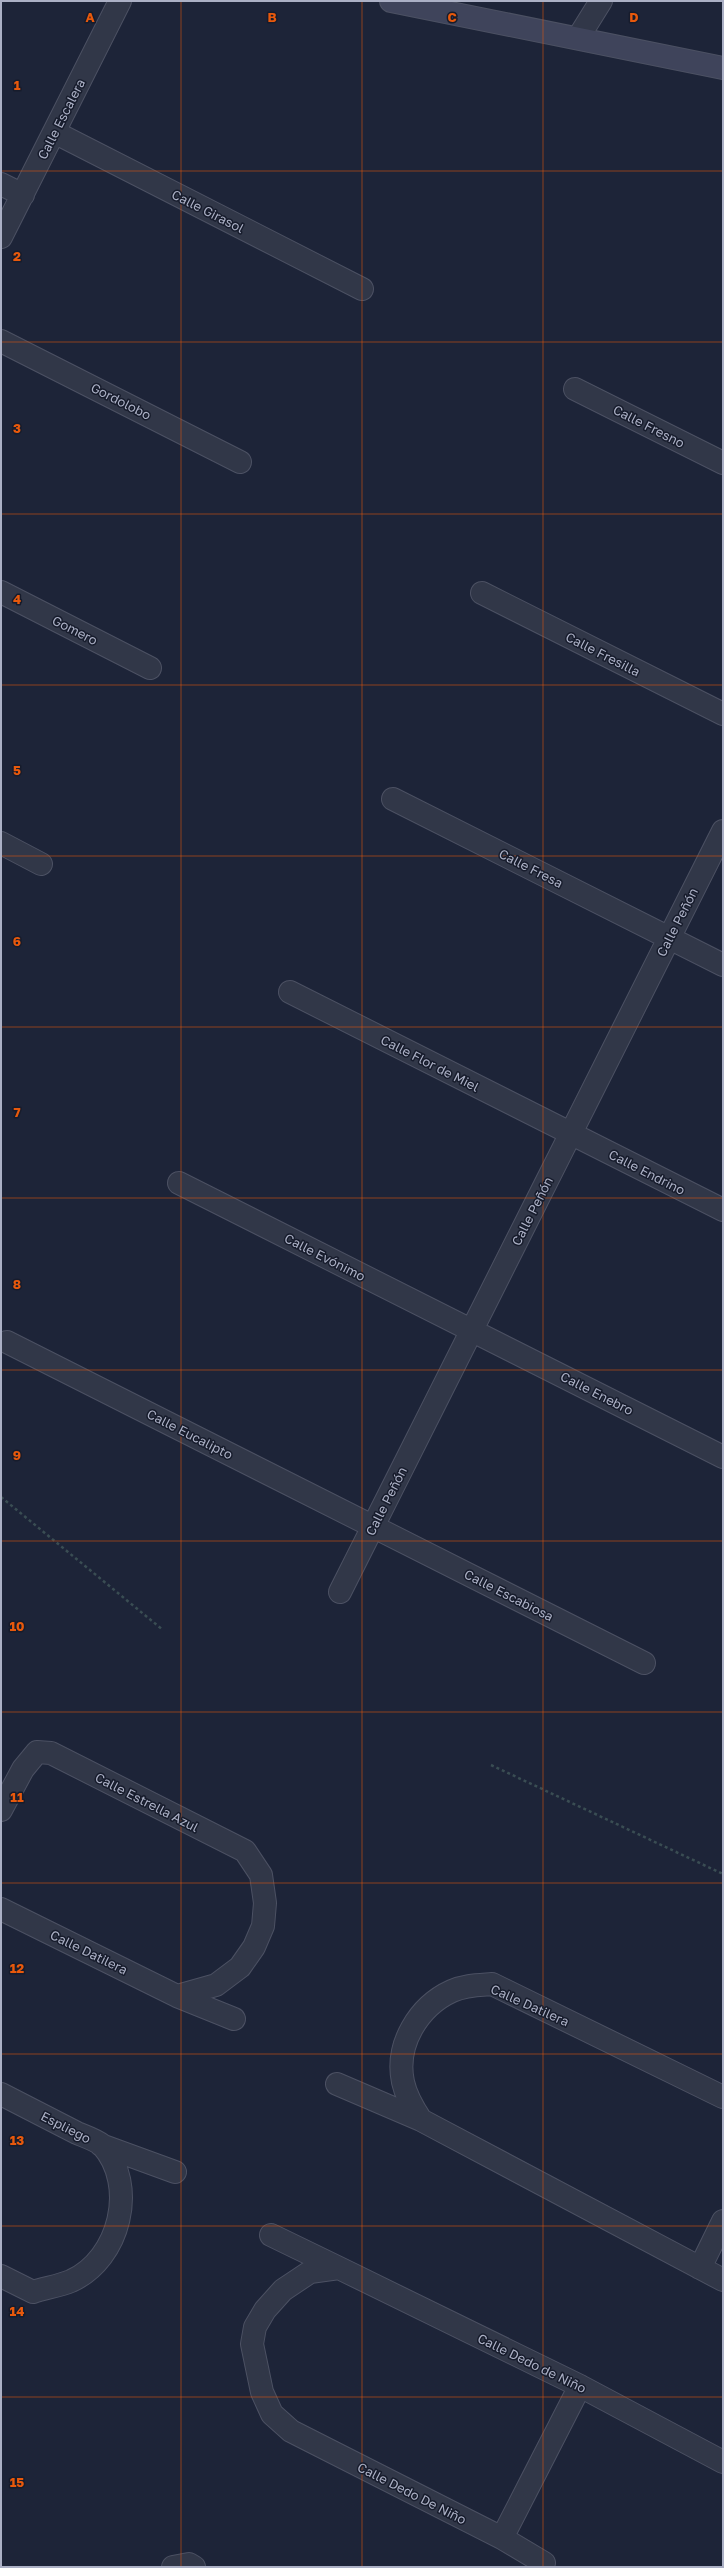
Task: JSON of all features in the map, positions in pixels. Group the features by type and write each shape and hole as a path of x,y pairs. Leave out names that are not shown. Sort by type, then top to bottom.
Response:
{"main road":[{"path":"391,1 723,68"}],"street":[{"name":"Calle Escalera","path":"1,238 120,1"},
{"path":"578,38 601,1"},
{"name":"Calle Girasol","path":"54,132 362,289"},
{"path":"1,184 23,195"},
{"name":"Gordolobo","path":"1,340 240,462"},
{"name":"Calle Fresno","path":"575,389 723,463"},
{"name":"Gomero","path":"1,592 150,668"},
{"name":"Calle Fresilla","path":"482,593 723,714"},
{"name":"Calle Fresa","path":"393,799 723,965"},
{"name":"Calle Peñón","path":"340,1592 723,831"},
{"path":"1,843 41,864"},
{"name":"Calle Flor de Miel","path":"290,992 571,1133"},
{"name":"Calle Endrino","path":"571,1133 723,1210"},
{"name":"Calle Evónimo","path":"179,1183 472,1330"},
{"name":"Calle Enebro","path":"472,1330 723,1457"},
{"name":"Calle Eucalipto","path":"7,1342 373,1526"},
{"name":"Calle Escabiosa","path":"373,1526 644,1663"},
{"name":"Calle Estrella Azul","path":"1,1810 23,1769 37,1752 51,1753 245,1852 262,1875 265,1903 263,1926 254,1947 240,1967 216,1985 177,1996"},
{"name":"Calle Datilera","path":"1,1909 177,1996 234,2019"},
{"name":"Calle Datilera","path":"421,2120 407,2097 402,2080 402,2056 406,2040 415,2023 426,2008 452,1991 471,1986 492,1984 723,2097"},
{"path":"337,2084 421,2120 723,2280"},
{"name":"Espliego","path":"1,2094 101,2145 117,2170 121,2199 119,2222 110,2243 96,2262 72,2280 33,2292 1,2276"},
{"path":"101,2145 175,2172"},
{"path":"700,2268 723,2222"},
{"name":"Calle Dedo de Niño","path":"271,2235 580,2386 723,2462"},
{"name":"Calle Dedo De Niño","path":"339,2268 310,2272 283,2290 265,2310 255,2327 252,2344 262,2392 272,2414 291,2431 502,2538 580,2386"},
{"path":"502,2538 544,2563"},
{"path":"173,2567 189,2564 194,2567"}],"path":[{"path":"1,1497 163,1630"},
{"path":"490,1764 723,1874"}]}
